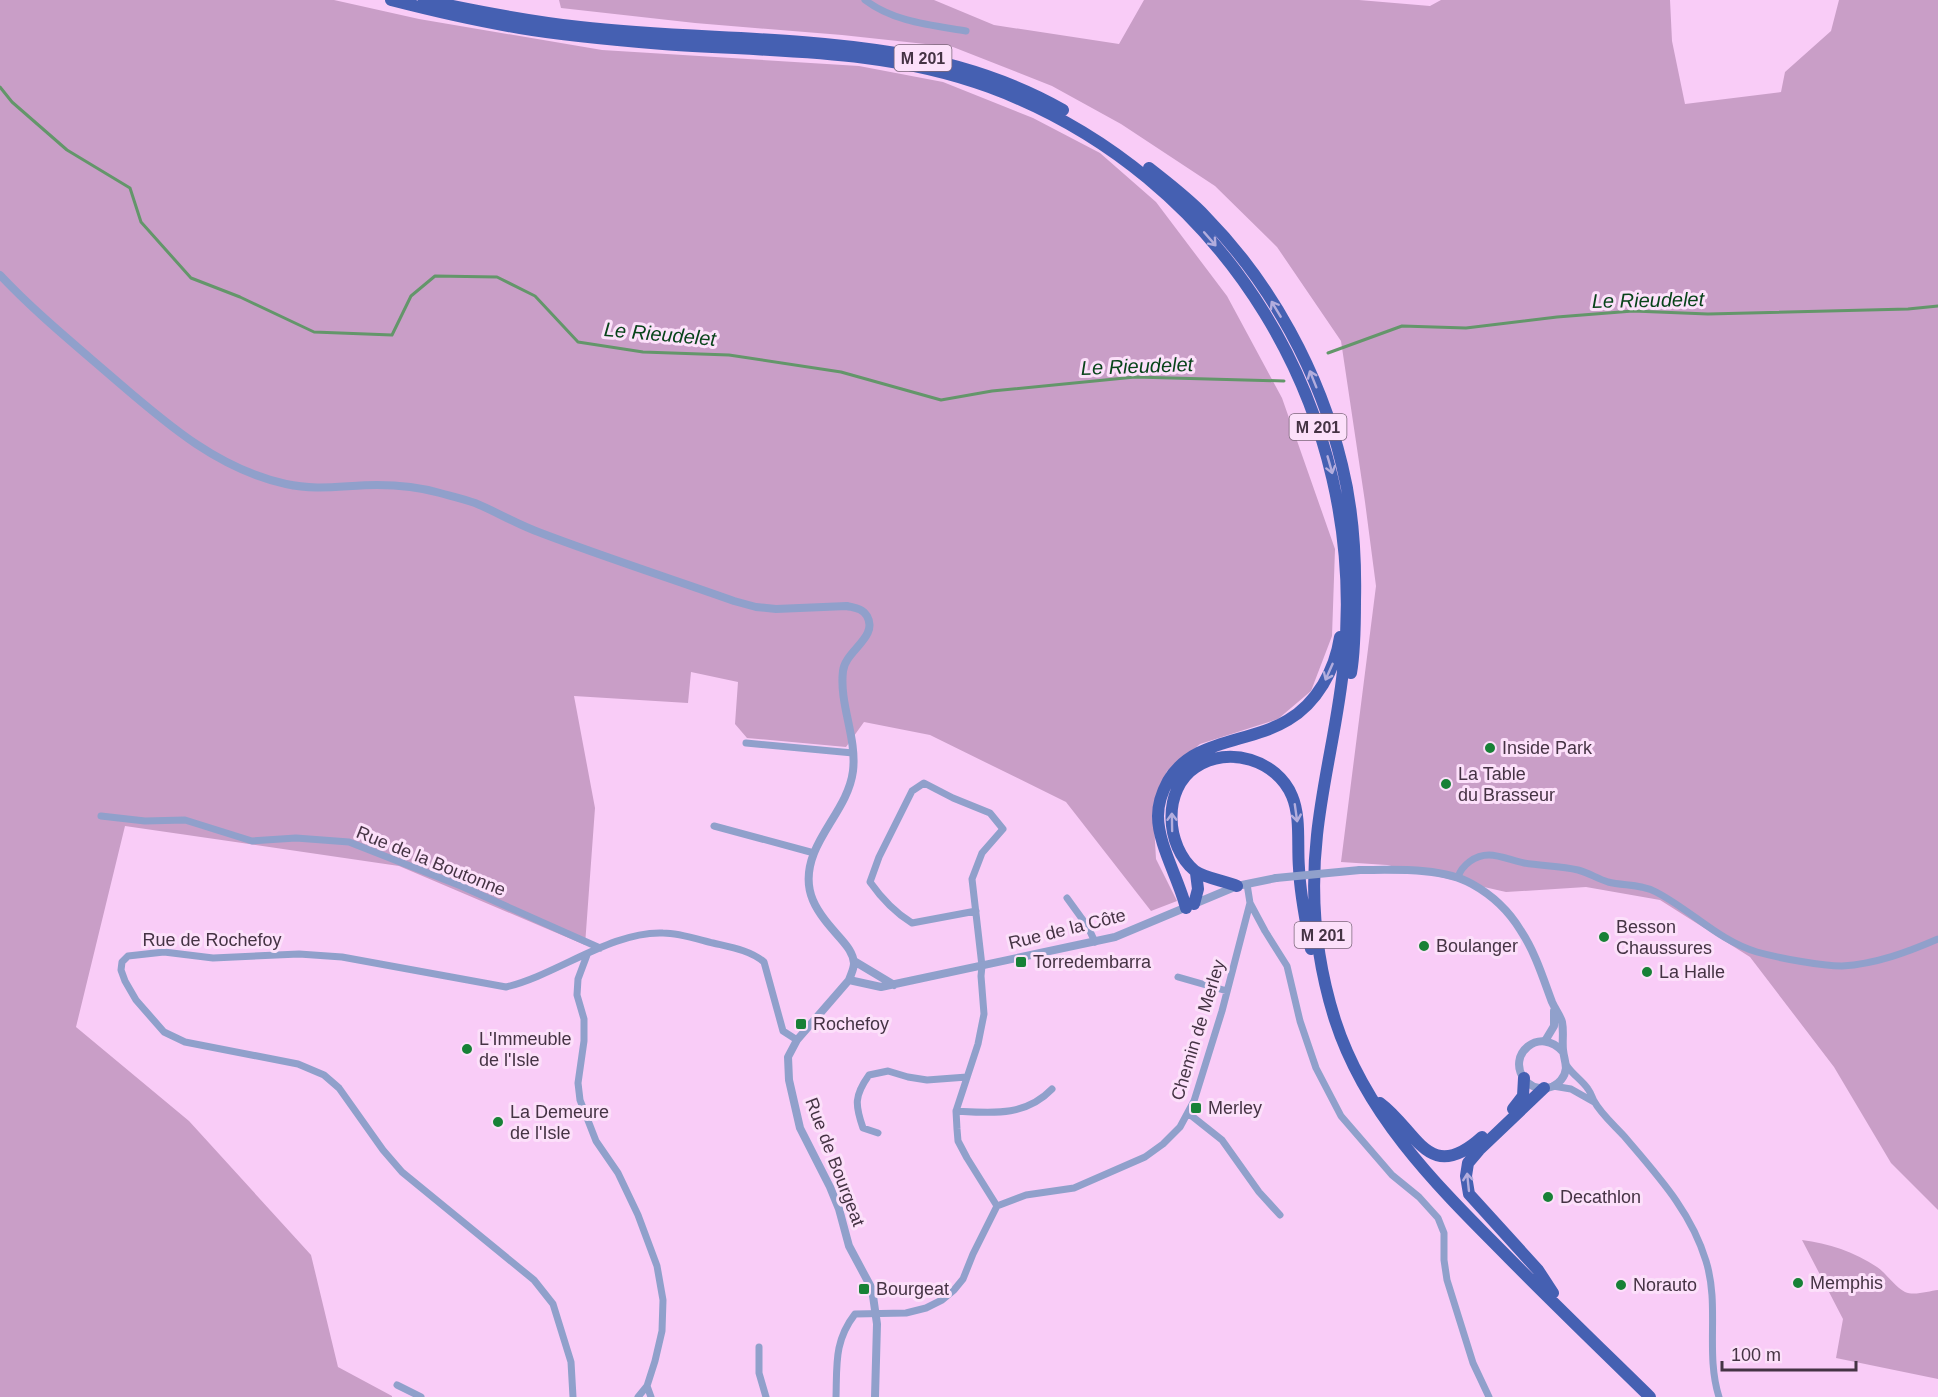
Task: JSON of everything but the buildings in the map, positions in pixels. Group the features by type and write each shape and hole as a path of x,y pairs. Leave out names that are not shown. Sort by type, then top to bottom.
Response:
{"highway":[{"name":"M 201","path":"391,0 517,28 573,36 845,56 904,63 946,72 1053,113 1086,132 1153,181 1185,211 1231,263 1253,294 1291,360 1322,438 1340,510 1347,573 1344,661 1317,831 1314,869 1317,938 1323,975 1333,1013 1350,1060 1386,1122 1428,1175 1548,1298 1650,1397"},
{"name":"M 201","path":"424,0 477,12 580,27 871,48 939,61 971,71 1049,103 1112,141 1167,182 1204,215 1228,242 1271,301 1305,360 1324,408 1344,476 1350,509 1355,572 1353,660 1323,833 1319,909 1330,986 1348,1037 1380,1103 1413,1148 1452,1192 1660,1397"},
{"path":"1190,906 1159,830 1160,800 1165,787 1173,773 1191,756 1260,733 1286,722 1302,711 1327,677 1335,658 1347,573"},
{"path":"1190,906 1198,889 1196,873 1183,858 1175,842 1170,823 1175,796 1182,781 1195,767 1210,760 1234,756 1261,762 1279,775 1293,798 1297,812 1299,870 1312,955 1327,1012 1349,1068 1377,1117 1411,1160 1428,1175"},
{"path":"1196,873 1242,885"},
{"path":"1380,1103 1392,1112 1423,1149 1442,1156 1459,1154 1516,1107 1523,1096 1524,1078"},
{"path":"1548,1087 1479,1150 1468,1163 1466,1176 1469,1194 1538,1270 1553,1293"}],"street":[{"path":"865,0 879,10 910,22 966,31"},
{"path":"0,275 56,328 152,410 198,446 250,474 287,484 319,489 386,485 438,492 473,502 538,532 756,608 847,606 858,608 865,613 870,622 864,639 848,657 843,668 842,686 853,753 852,772 849,787 814,853 809,872 810,894 817,911 849,949 854,961 895,985"},
{"path":"746,743 853,753"},
{"path":"836,1397 837,1351 840,1339 855,1314 906,1313 926,1308 942,1300 963,1280 973,1254 998,1206 958,1141 956,1111 978,1044 984,1014 982,966 976,911 972,879 982,853 1003,829 990,813 924,783 912,791 879,857 870,882 882,898 900,915 912,922 976,911"},
{"name":"Rue de la Boutonne","path":"101,816 145,821 185,820 252,841 296,838 349,843 460,886 600,948"},
{"path":"714,826 814,853"},
{"path":"1458,878 1466,864 1478,857 1490,855 1524,863 1576,869 1606,881 1654,891 1682,907 1733,943 1788,959 1809,962 1841,966 1871,962 1913,950 1938,939"},
{"name":"Rue de la Côte","path":"849,980 880,987 895,985 1095,942 1115,937 1242,885 1276,878 1360,870 1402,870 1458,878 1482,890 1502,905 1522,932 1563,1026 1563,1052"},
{"name":"Chemin de Merley","path":"998,1206 1026,1195 1074,1188 1145,1157 1163,1144 1174,1132 1188,1113 1227,991 1250,903 1242,885"},
{"path":"1067,898 1088,927 1095,942"},
{"path":"1250,903 1287,966 1300,1021 1316,1068 1341,1116 1392,1175 1419,1197 1438,1218 1444,1233 1447,1280 1473,1363 1490,1397"},
{"name":"Rue de Rochefoy","path":"573,1397 571,1362 553,1305 528,1275 402,1172 339,1088 324,1075 298,1064 185,1042 164,1032 136,1000 121,970 122,962 128,956 164,952 213,958 299,954 342,957 506,987 526,982 600,948 636,936 663,933 732,948 757,956 764,962 783,1031 796,1040"},
{"path":"587,955 578,979 577,995 584,1019 584,1041 578,1083 580,1100 596,1141 618,1173 638,1215 657,1266 663,1300 662,1331 647,1386 638,1397"},
{"name":"Rue de Bourgeat","path":"854,961 849,980 796,1040 788,1057 789,1080 800,1128 830,1187 849,1246 872,1289 876,1314 875,1397"},
{"path":"1178,976 1227,991"},
{"path":"1545,1041 1554,1026 1554,1007"},
{"path":"1594,1102 1571,1089 1536,1087 1524,1078 1519,1066 1523,1051 1534,1042 1545,1041 1558,1046 1574,1076 1588,1088 1594,1102 1674,1195 1685,1212 1701,1246 1710,1273 1714,1305 1712,1370 1719,1397"},
{"path":"1548,1087 1563,1078 1567,1066"},
{"path":"878,1133 863,1128 856,1109 858,1090 869,1076 888,1071 927,1080 967,1077"},
{"path":"956,1111 993,1113 1028,1107 1041,1101 1052,1089"},
{"path":"1188,1113 1222,1140 1259,1192 1280,1215"},
{"path":"759,1347 759,1372 766,1397"},
{"path":"397,1385 421,1397"},
{"path":"647,1386 651,1397"}],"shaded area":[{"path":"0,0 334,0 419,19 602,50 859,66 943,82 1033,118 1100,153 1156,202 1227,296 1282,398 1335,549 1332,636 1311,691 1278,719 1200,744 1167,771 1153,807 1156,859 1177,901 1151,911 1066,802 930,735 864,722 846,747 747,738 735,724 738,682 691,672 688,703 574,696 595,808 585,945 399,866 125,826 76,1027 189,1121 311,1255 338,1367 392,1397 0,1397"},
{"path":"559,0 934,0 994,25 1119,44 1144,0 1359,0 1430,6 1441,0 1670,0 1672,41 1685,104 1781,92 1785,72 1831,31 1839,0 1938,0 1938,1210 1891,1163 1834,1067 1750,957 1660,900 1586,887 1506,892 1387,865 1341,862 1376,586 1341,341 1277,247 1215,186 1121,124 1052,86 953,47 561,8"},
{"path":"1802,1240 1822,1243 1860,1257 1877,1267 1905,1292 1938,1290 1938,1379 1836,1358 1843,1319"}],"waterway":[{"name":"Le Rieudelet","path":"0,87 12,102 67,150 130,188 141,222 191,278 240,297 314,332 392,335 411,296 435,276 497,277 535,296 578,342 643,352 729,355 841,372 941,400 992,391 1135,377 1284,381"},
{"name":"Le Rieudelet","path":"1328,353 1402,326 1466,328 1633,311 1708,314 1908,309 1938,306"}],"place":[{"name":"Inside Park","path":"1490,748"},
{"name":"La Table du Brasseur","path":"1446,784"},
{"name":"Besson Chaussures","path":"1604,937"},
{"name":"Boulanger","path":"1424,946"},
{"name":"Torredembarra","path":"1021,962"},
{"name":"La Halle","path":"1647,972"},
{"name":"Rochefoy","path":"801,1024"},
{"name":"L'Immeuble de l'Isle","path":"467,1049"},
{"name":"Merley","path":"1196,1108"},
{"name":"La Demeure de l'Isle","path":"498,1122"},
{"name":"Decathlon","path":"1548,1197"},
{"name":"Memphis","path":"1798,1283"},
{"name":"Norauto","path":"1621,1285"},
{"name":"Bourgeat","path":"864,1289"}]}
